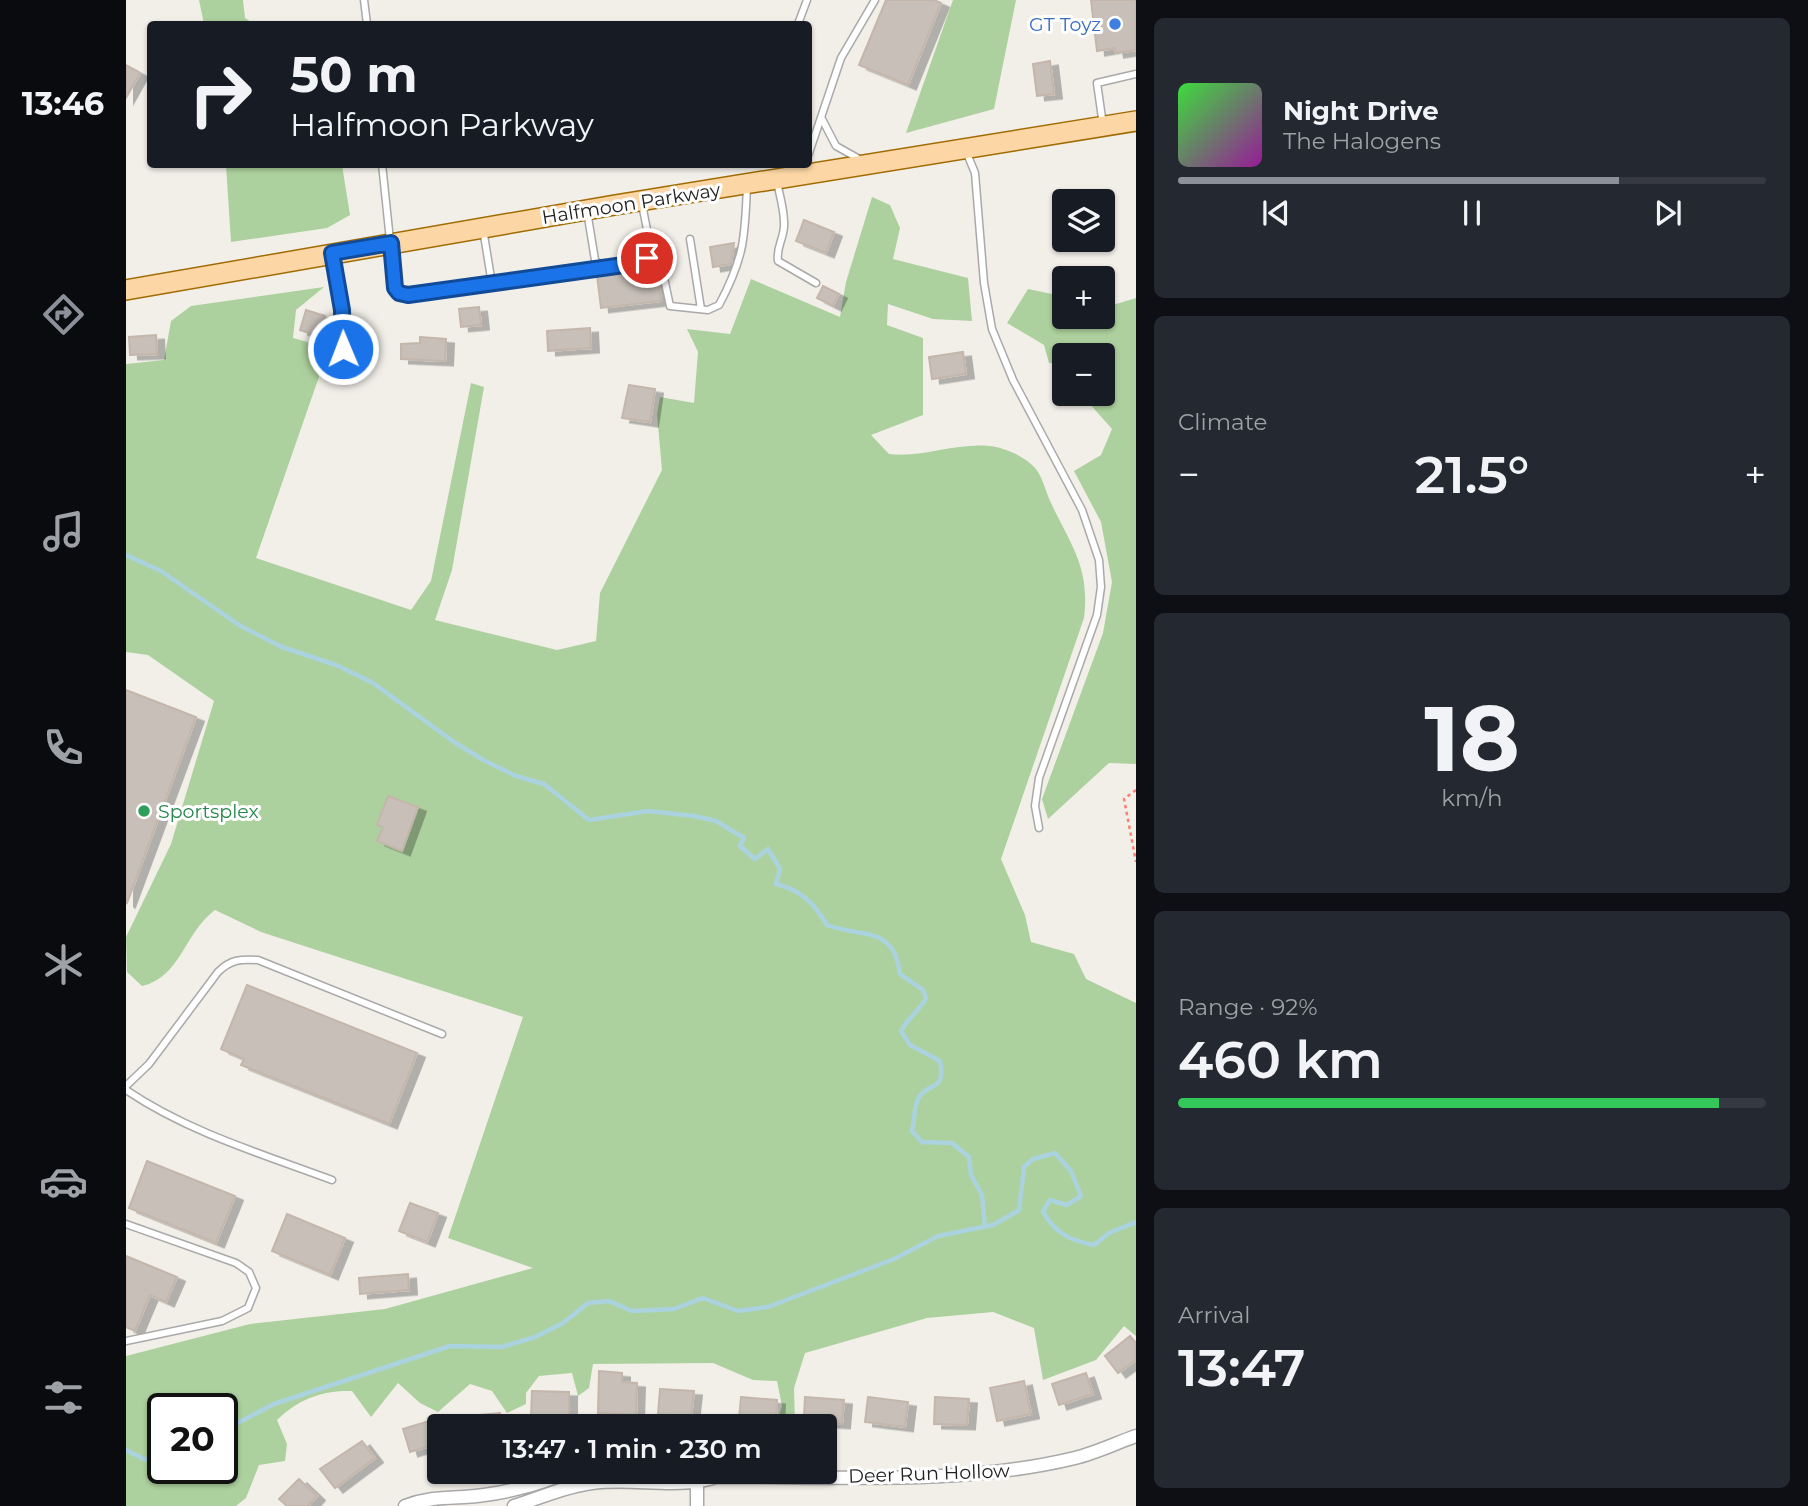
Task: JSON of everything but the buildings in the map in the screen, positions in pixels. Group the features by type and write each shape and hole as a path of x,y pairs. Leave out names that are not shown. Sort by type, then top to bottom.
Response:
{"main road":[{"name":"Halfmoon Parkway","path":"126,290 586,209 776,180 800,171 868,165 1136,121"}],"street":[{"name":"Deer Run Hollow","path":"837,1476 969,1475 1026,1468 1079,1457 1136,1436"},
{"path":"405,1506 426,1498 466,1497 528,1484"},
{"path":"559,1491 560,1484"},
{"name":"Deer Run Hollow","path":"514,1506 586,1484"},
{"path":"697,1506 698,1484"}],"lane":[{"path":"365,0 367,21"},
{"path":"798,21 807,0"},
{"path":"812,145 841,58 875,0"},
{"path":"1103,127 1097,83 1136,74"},
{"path":"821,119 835,146 868,165"},
{"path":"965,149 975,173 984,284 997,343 1082,510 1099,560 1101,587 1097,615 1035,791 1039,828"},
{"path":"382,168 395,288 402,294 638,263 647,258 650,246"},
{"path":"776,180 784,216 784,231 776,251 778,261 816,283"},
{"path":"641,201 650,246 661,264 670,306 701,309 719,305 738,270 743,250 747,185"},
{"path":"586,209 595,260 604,268"},
{"path":"483,227 492,284"},
{"path":"690,239 701,309"},
{"path":"332,253 344,325 340,363"},
{"path":"332,1180 208,1134 156,1110 126,1088 149,1064 218,972 227,963 240,959 258,960 442,1034"},
{"path":"126,1224 236,1263 249,1272 256,1288 248,1308 222,1321 126,1341"}],"path":[{"path":"1136,790 1125,799 1136,862"}],"green space":[{"path":"199,0 243,0 245,18 250,21 203,21"},
{"path":"953,0 1016,0 994,109 906,133"},
{"path":"226,168 342,168 350,215 327,228 231,242"},
{"path":"872,197 890,205 900,228 893,259 968,278 972,321 933,319 888,304 887,325 923,338 923,415 871,435 889,454 989,446 1027,460 1041,477 1082,571 1084,618 1001,859 1025,915 1031,942 1074,954 1086,979 1136,1003 1136,1336 1124,1326 1096,1360 1043,1380 1034,1328 993,1312 927,1318 805,1353 794,1388 795,1414 780,1414 782,1406 777,1381 753,1380 713,1363 593,1364 589,1388 578,1396 572,1373 539,1376 526,1393 526,1404 507,1413 492,1391 470,1384 438,1412 420,1403 398,1383 371,1417 352,1391 331,1392 302,1401 277,1420 287,1444 285,1461 259,1465 246,1498 236,1506 126,1506 126,1356 250,1324 385,1309 533,1268 448,1238 523,1017 261,932 215,910 196,930 166,974 142,986 127,972 126,937 171,844 214,701 148,655 126,652 126,364 164,360 171,321 191,306 324,287 296,310 293,338 329,348 256,558 411,610 431,581 471,383 484,387 452,570 435,620 557,650 596,641 600,593 662,470 657,414 660,397 694,403 698,352 687,329 730,334 751,279 840,317 846,282"},
{"path":"1028,289 1052,294 1052,329 1115,329 1115,304 1136,298 1136,764 1109,763 1048,819 1042,799 1103,633 1112,582 1101,522 1074,471 1101,455 1112,429 1092,406 1115,406 1115,343 1052,343 1052,363 1049,363 1044,345 1007,323"}],"waterway":[{"path":"126,555 161,571 239,625 282,647 336,665 373,683 454,742 516,776 544,784 589,820 648,811 694,816 716,821 744,838 740,846 755,859 768,849 780,869 776,884 806,898 827,925 883,940 897,958 900,974 923,990 926,998 901,1031 910,1045 940,1061 941,1072 938,1083 920,1095 912,1131 922,1142 952,1143 969,1157 971,1175 982,1195 985,1227"},
{"path":"238,1423 274,1404 450,1346 502,1347 535,1337 563,1323 588,1303 609,1301 632,1311 674,1309 703,1298 738,1311 768,1307 894,1259 938,1236 993,1225 1019,1210 1024,1167 1033,1159 1055,1153 1071,1171 1081,1196 1067,1205 1050,1200 1043,1211 1057,1230 1070,1238 1094,1245 1109,1233 1136,1222"},
{"path":"126,1450 147,1459"}],"place":[{"name":"GT Toyz","path":"1115,24"},
{"name":"Sportsplex","path":"144,811"}],"route":[{"path":"343,349 344,325 332,253 391,243 395,288 399,293 408,295 638,263 647,258"}]}
